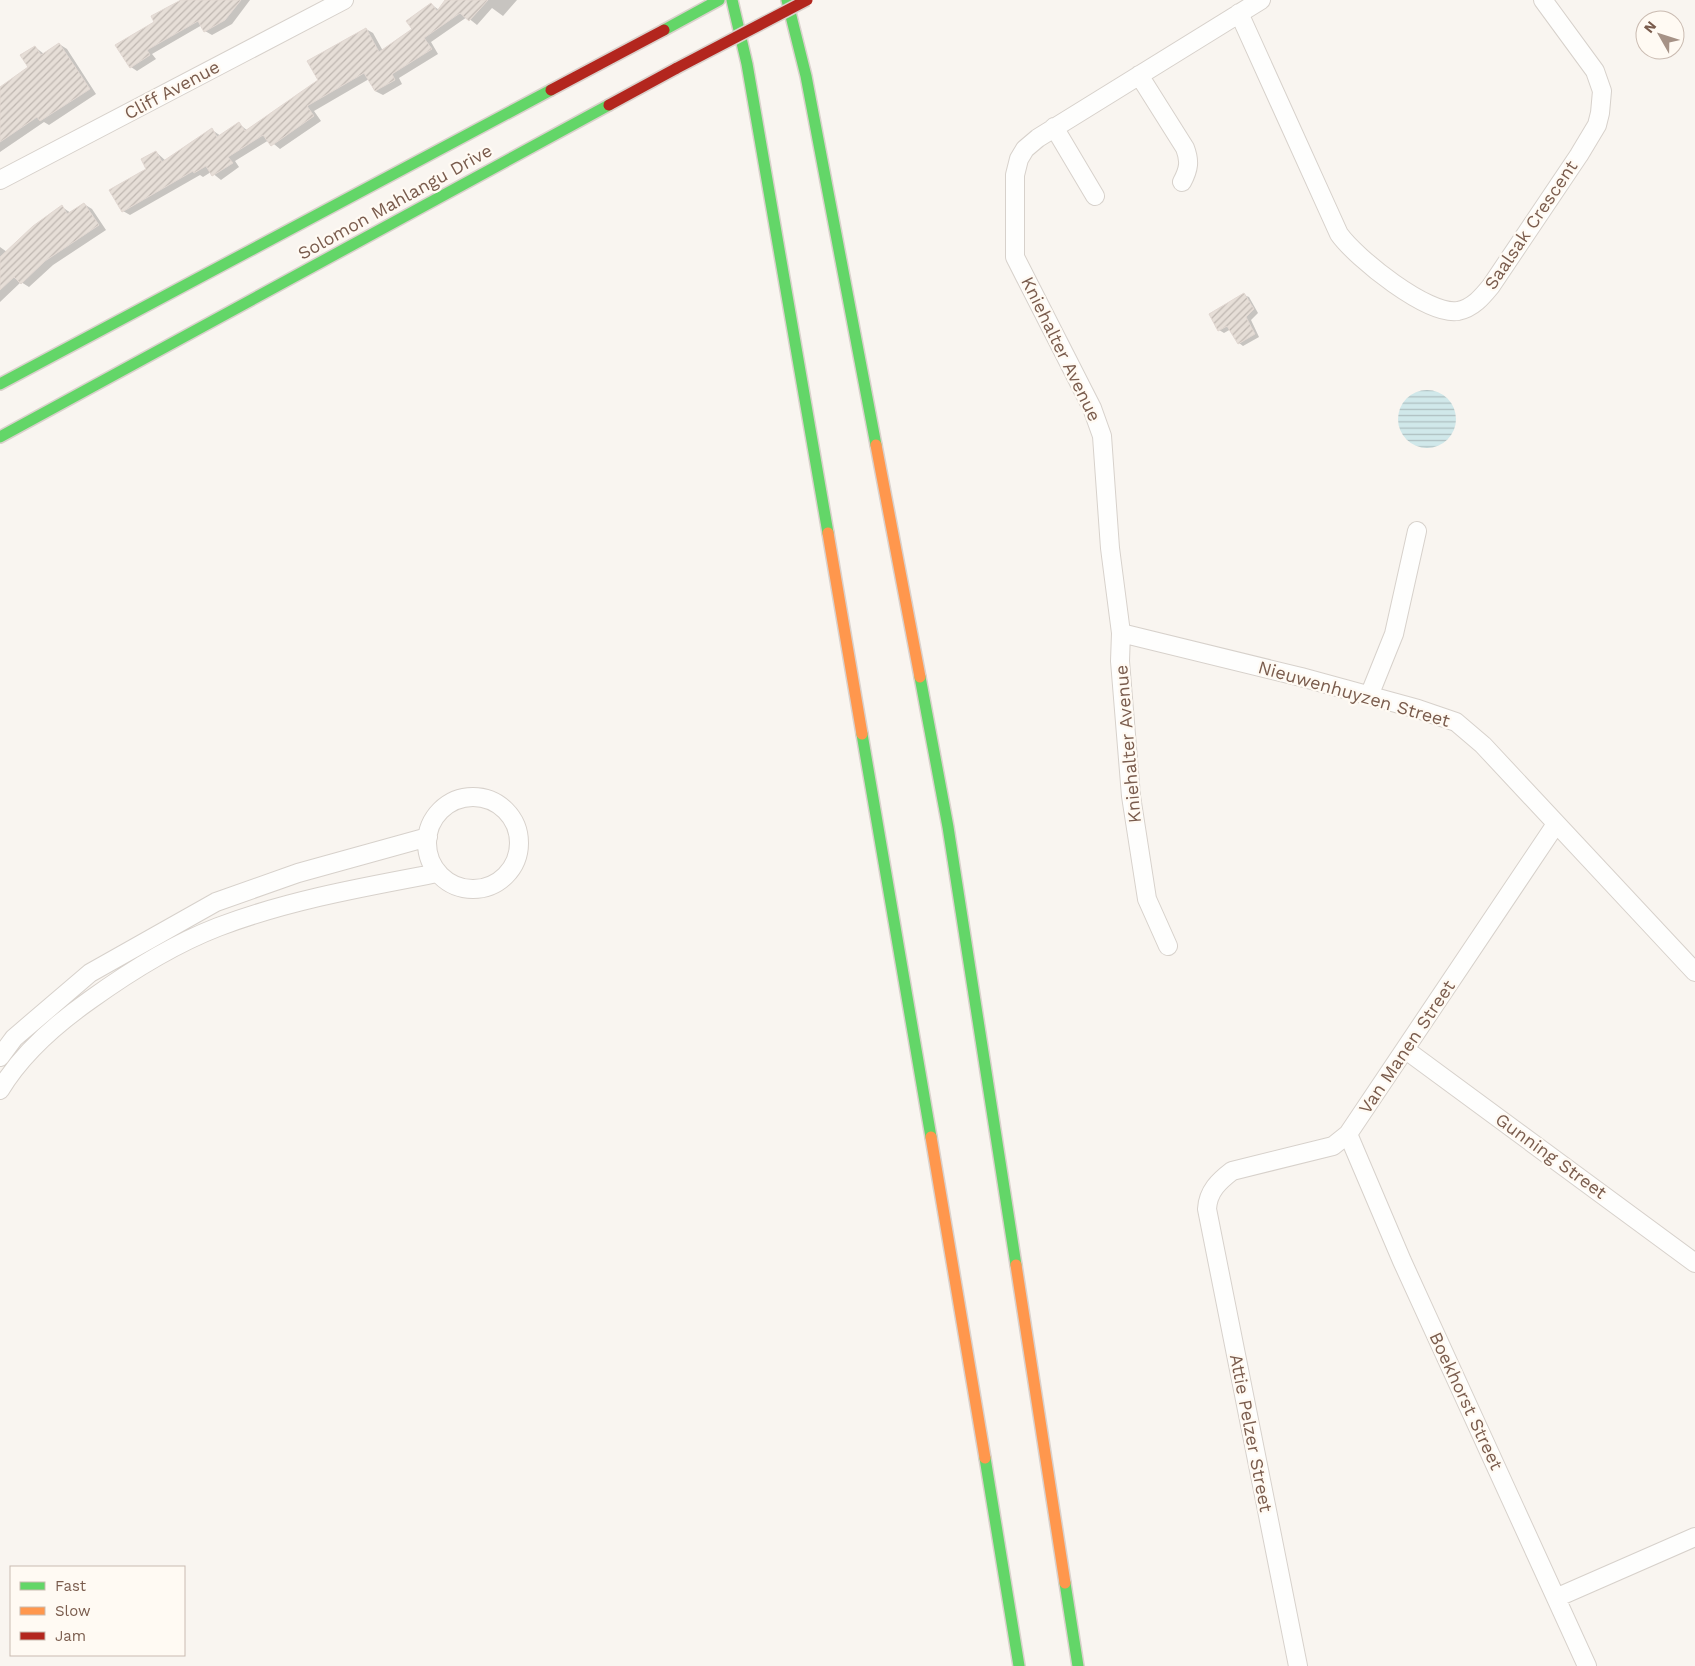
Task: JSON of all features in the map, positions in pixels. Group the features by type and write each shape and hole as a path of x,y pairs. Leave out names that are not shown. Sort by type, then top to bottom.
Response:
{"main road":[{"name":"Solomon Mahlangu Drive","path":"0,384 719,0"},
{"path":"732,0 747,64 961,1309 1019,1666"},
{"path":"787,0 807,86 948,827 1078,1666"},
{"name":"Solomon Mahlangu Drive","path":"0,437 677,68 807,0"},
{"path":"961,1309 997,1606"}],"street":[{"name":"Cliff Avenue","path":"0,180 344,0"},
{"name":"Kniehalter Avenue","path":"1168,946 1147,900 1130,796 1120,662 1121,633 1110,548 1102,436 1092,408 1016,257 1015,175 1019,159 1025,149 1054,127 1261,0"},
{"name":"Saalsak Crescent","path":"1239,13 1339,234 1349,248 1366,263 1428,305 1442,311 1458,311 1472,305 1491,286 1597,126 1602,91 1595,71 1543,0"},
{"path":"1139,75 1190,159 1188,171 1182,182"},
{"path":"1054,127 1095,196"},
{"path":"1369,696 1394,634 1417,531"},
{"name":"Nieuwenhuyzen Street","path":"1121,633 1369,696 1438,715 1456,722 1469,731 1695,972"},
{"path":"474,797 490,800 504,808 514,820 519,835 519,851 513,866 503,878 490,886 476,889 461,888 448,882 438,874 431,863 428,837 432,824 439,813 449,804 461,798 474,797"},
{"name":"Van Manen Street","path":"1208,1200 1212,1190 1232,1171 1333,1146 1348,1134 1556,824"},
{"path":"0,1057 20,1032 90,973 216,902 298,873 428,837"},
{"path":"0,1090 31,1051 56,1024 104,990 160,956 217,928 276,908 342,891 438,874"},
{"name":"Gunning Street","path":"1406,1050 1695,1263"},
{"name":"Boekhorst Street","path":"1348,1134 1402,1261 1558,1597 1587,1666"},
{"name":"Attie Pelzer Street","path":"1208,1200 1207,1209 1298,1666"},
{"path":"1558,1597 1695,1537"}],"water":[{"path":"1427,390 1438,392 1448,398 1454,408 1456,419 1454,430 1448,440 1438,446 1427,448 1416,446 1406,440 1400,430 1398,419 1400,408 1406,398 1416,392"}],"building":[{"path":"181,0 241,0 225,20 204,32 198,21 147,50 150,55 130,68 115,45 154,22 151,16"},
{"path":"445,0 488,0 469,21 460,13 424,38 432,49 392,74 395,80 375,91 364,73 307,106 314,116 271,146 263,135 228,157 233,163 212,176 206,166 194,173 193,171 122,212 109,190 146,169 141,159 156,151 162,162 212,128 217,137 239,122 245,131 318,80 307,61 366,28 379,52 412,29 406,21 431,3 437,11"},
{"path":"59,43 90,89 40,121 37,117 0,142 0,87 28,67 20,55 35,46 41,55"},
{"path":"84,203 99,225 45,261 21,284 14,277 0,290 0,257 33,226 62,205 67,214"},
{"path":"1244,293 1254,309 1246,317 1255,334 1238,344 1227,326 1218,331 1209,314"}],"traffic: fast":[{"path":"664,30 719,0"},
{"path":"732,0 747,64 828,533"},
{"path":"787,0 806,76 876,445"},
{"path":"0,384 551,90"},
{"path":"0,437 609,105"},
{"path":"920,677 948,827 1016,1265"},
{"path":"862,734 931,1137"},
{"path":"985,1458 1019,1666"},
{"path":"1065,1583 1078,1666"}],"traffic: slow":[{"path":"876,445 920,677"},
{"path":"828,533 862,734"},
{"path":"931,1137 985,1458"},
{"path":"1016,1265 1065,1583"}],"traffic: jam":[{"path":"677,68 807,0"},
{"path":"551,90 664,30"},
{"path":"609,105 677,68"}]}
